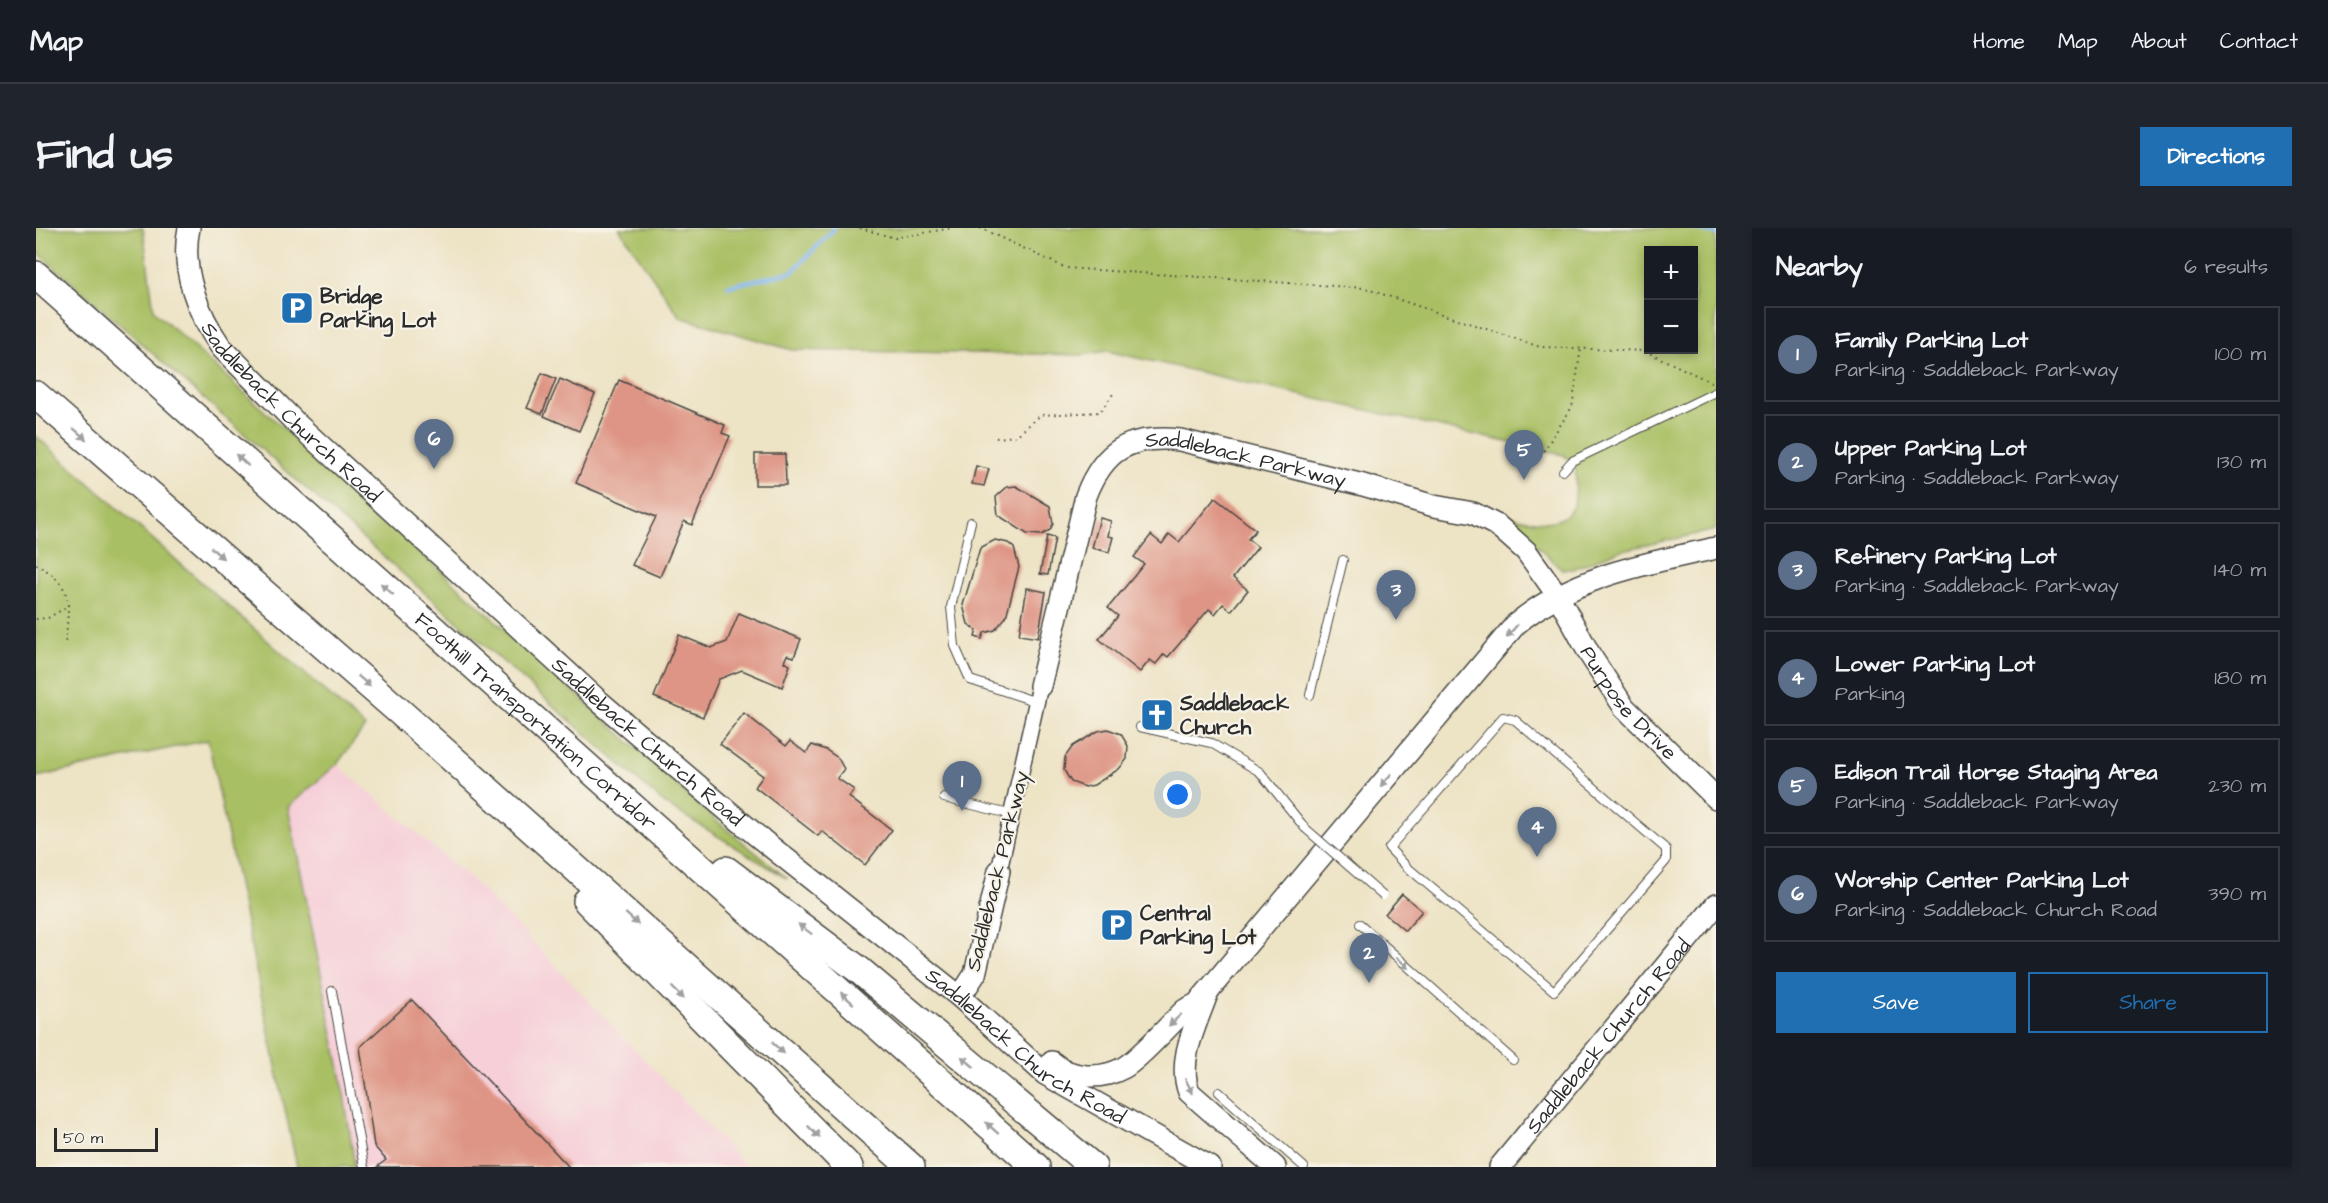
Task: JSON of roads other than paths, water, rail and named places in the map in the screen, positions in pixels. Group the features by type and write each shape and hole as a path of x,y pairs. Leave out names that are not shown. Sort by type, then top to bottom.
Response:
{"highway":[{"name":"Foothill Transportation Corridor","path":"36,275 1036,1167"},
{"path":"36,395 400,712 911,1167"},
{"path":"400,712 849,1167"},
{"path":"576,757 859,969 1093,1167"}],"main road":[{"name":"Saddleback Church Road","path":"189,228 188,267 195,298 206,325 221,347 296,423 600,702 756,836 960,997 1045,1074 1210,1167"},
{"name":"Saddleback Parkway","path":"1039,694 1086,496 1093,476 1107,459 1130,442 1156,438 1180,440 1363,485 1434,506 1473,513 1498,526 1527,550 1558,596"},
{"name":"Saddleback Parkway","path":"999,871 975,974 960,997 990,1008 1057,1066 1075,1076 1100,1075 1123,1068 1185,1010 1197,1004 1516,624 1536,607 1577,585 1635,566 1716,548"},
{"name":"Purpose Drive","path":"1558,596 1590,656 1624,707 1716,798"},
{"name":"Saddleback Church Road","path":"1500,1167 1716,905"},
{"path":"1208,991 1187,1052 1184,1078 1189,1092 1275,1167"}],"street":[{"name":"Saddleback Parkway","path":"999,871 1039,694"}],"lane":[{"path":"1563,471 1572,461 1716,392"},
{"path":"971,522 951,607 955,646 970,680 1039,694"},
{"path":"1310,695 1343,560"},
{"path":"1503,717 1515,720 1666,849 1666,861 1554,991 1407,867 1389,848 1503,717"},
{"path":"1140,727 1211,743 1260,772 1305,828 1383,896"},
{"path":"944,798 1012,815"},
{"path":"1360,924 1513,1060"},
{"path":"332,991 364,1167"},
{"path":"1219,1092 1304,1167"}],"waterway":[{"path":"1691,228 1716,234"},
{"path":"728,286 792,272 834,229"}],"place":[{"name":"Bridge Parking Lot","path":"297,308"},
{"name":"Worship Center Parking Lot","path":"434,469"},
{"name":"Edison Trail Horse Staging Area","path":"1524,480"},
{"name":"Refinery Parking Lot","path":"1396,620"},
{"name":"Saddleback Church","path":"1157,715"},
{"name":"Family Parking Lot","path":"962,811"},
{"name":"Lower Parking Lot","path":"1537,857"},
{"name":"Central Parking Lot","path":"1117,925"},
{"name":"Upper Parking Lot","path":"1369,983"}]}
